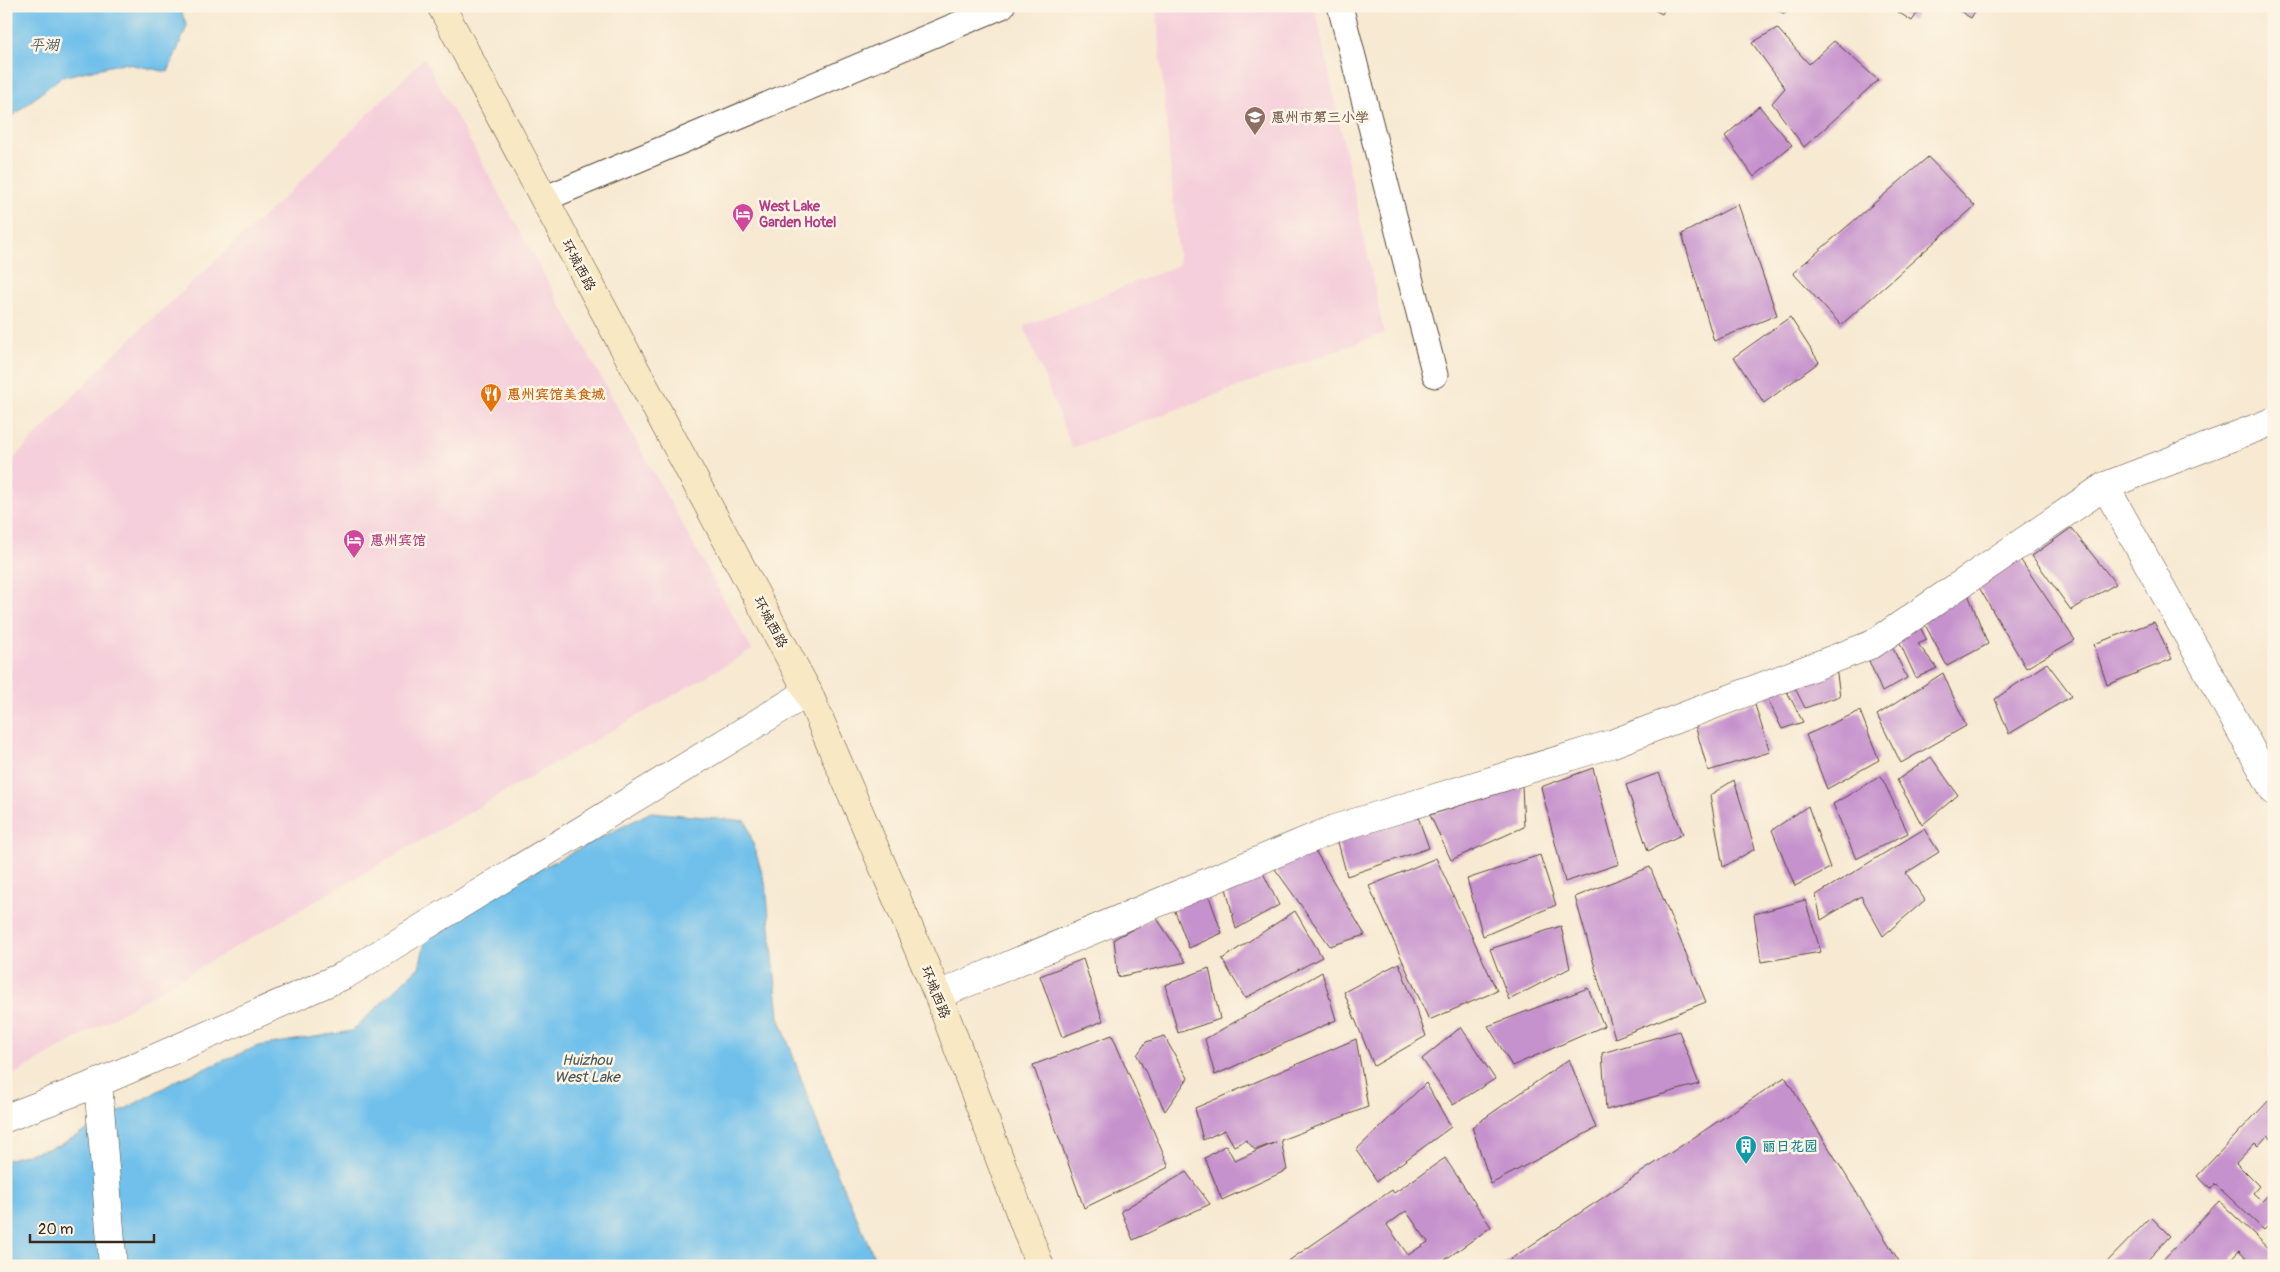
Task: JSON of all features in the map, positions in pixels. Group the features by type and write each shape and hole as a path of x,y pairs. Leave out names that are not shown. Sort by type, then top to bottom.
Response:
{"main road":[{"name":"环城西路","path":"441,6 808,692 938,995 1040,1266"}],"street":[{"path":"938,995 1334,829 1611,744 1873,644 2105,486 2274,421"},
{"path":"2105,486 2274,791"},
{"path":"6,1118 98,1084 345,976 808,692"},
{"path":"98,1084 113,1266"}],"lane":[{"path":"544,199 1002,6"},
{"path":"1340,6 1435,375"}],"shaded area":[{"name":"惠州市第三小学","path":"1156,6 1315,6 1384,333 1072,448 1024,326 1179,265"},
{"name":"惠州宾馆","path":"424,58 752,650 6,1079 6,467 109,359 294,188"}],"water":[{"name":"平湖","path":"6,6 179,6 187,26 168,72 123,63 61,77 6,121"},
{"name":"Huizhou West Lake","path":"651,812 746,821 766,886 779,1017 825,1145 878,1266 6,1266 6,1160 58,1146 178,1080 258,1046 352,1031 419,967 429,926"}],"building":[{"path":"1647,6 1666,6 1662,14"},
{"path":"1770,6 1789,6 1785,14"},
{"path":"1889,6 1922,6 1912,21"},
{"path":"1951,6 1978,6 1971,18"},
{"path":"1777,28 1809,64 1834,41 1878,80 1804,147 1772,103 1785,88 1752,43"},
{"path":"1759,106 1792,145 1754,177 1725,136"},
{"path":"1928,157 1975,206 1841,325 1793,273"},
{"path":"1738,204 1777,315 1714,341 1682,234"},
{"path":"1790,317 1819,362 1764,403 1734,357"},
{"path":"2071,528 2116,584 2071,610 2032,556"},
{"path":"2016,553 2075,640 2026,668 1977,584"},
{"path":"1966,589 1988,644 1947,666 1923,621"},
{"path":"1916,620 1927,640 1918,644 1937,668 1916,678 1898,639"},
{"path":"2154,622 2172,659 2107,685 2094,644"},
{"path":"1890,642 1907,678 1882,692 1867,656"},
{"path":"2047,663 2072,696 2009,734 1995,699"},
{"path":"1836,668 1840,696 1805,708 1794,686"},
{"path":"1943,673 1966,726 1901,763 1877,715"},
{"path":"1783,684 1803,722 1782,729 1766,695"},
{"path":"1754,702 1770,752 1708,771 1695,725"},
{"path":"1860,711 1879,760 1827,789 1806,735"},
{"path":"1931,757 1958,795 1922,825 1897,780"},
{"path":"1593,768 1619,864 1565,882 1541,787"},
{"path":"1659,773 1683,834 1648,851 1626,785"},
{"path":"1881,776 1908,833 1856,859 1833,804"},
{"path":"1734,780 1755,849 1723,867 1710,795"},
{"path":"1522,786 1524,827 1451,860 1430,815"},
{"path":"1808,806 1830,868 1795,886 1772,830"},
{"path":"1417,814 1429,848 1347,876 1338,842"},
{"path":"1924,829 1939,852 1906,873 1925,900 1883,936 1861,896 1821,920 1816,895"},
{"path":"1313,847 1365,935 1330,946 1275,869"},
{"path":"1540,855 1556,905 1483,936 1467,879"},
{"path":"1436,858 1497,991 1429,1020 1369,886"},
{"path":"1650,867 1706,1002 1615,1038 1575,897"},
{"path":"1262,871 1279,905 1236,929 1226,888"},
{"path":"1207,891 1222,933 1189,948 1173,906"},
{"path":"1805,900 1821,952 1761,962 1754,914"},
{"path":"1295,911 1322,957 1245,998 1222,959"},
{"path":"1156,917 1186,962 1118,977 1114,939"},
{"path":"1561,926 1570,968 1509,1000 1490,949"},
{"path":"1083,959 1103,1021 1062,1037 1040,976"},
{"path":"1399,963 1426,1036 1374,1066 1344,992"},
{"path":"1209,968 1220,1019 1178,1033 1165,985"},
{"path":"1322,972 1336,1020 1215,1075 1205,1039"},
{"path":"1588,988 1604,1026 1512,1066 1488,1026"},
{"path":"1461,1027 1495,1079 1453,1105 1422,1059"},
{"path":"1679,1031 1699,1084 1606,1110 1602,1053"},
{"path":"1112,1035 1169,1167 1084,1208 1033,1065"},
{"path":"1164,1036 1188,1078 1165,1111 1137,1055 1146,1042"},
{"path":"1356,1039 1368,1107 1281,1140 1287,1170 1222,1200 1205,1158 1226,1145 1235,1161 1276,1142 1255,1150 1246,1140 1234,1146 1225,1130 1203,1140 1195,1108"},
{"path":"1569,1059 1596,1128 1491,1184 1472,1127"},
{"name":"丽日花园","path":"1785,1077 1902,1266 1501,1266 1518,1254"},
{"path":"1426,1083 1451,1127 1377,1181 1356,1150"},
{"path":"2274,1095 2274,1141 2268,1135 2258,1146 2255,1143 2236,1163 2259,1186 2253,1193 2262,1201 2274,1190 2274,1220 2264,1230 2215,1184 2211,1189 2197,1176"},
{"path":"1445,1158 1491,1227 1436,1266 1339,1266 1338,1263 1334,1266 1281,1266 1392,1190 1394,1193","holes":["1406,1211 1428,1242 1408,1255 1387,1225"]},
{"path":"1186,1172 1210,1204 1133,1240 1121,1211"},
{"path":"2219,1201 2274,1253 2274,1266 2253,1266 2239,1251 2225,1266 2157,1266"},
{"path":"2151,1217 2170,1236 2142,1266 2103,1266"}],"place":[{"name":"惠州市第三小学","path":"1255,136"},
{"name":"West Lake Garden Hotel","path":"743,233"},
{"name":"惠州宾馆美食城","path":"491,413"},
{"name":"惠州宾馆","path":"354,559"},
{"name":"丽日花园","path":"1746,1165"}]}
